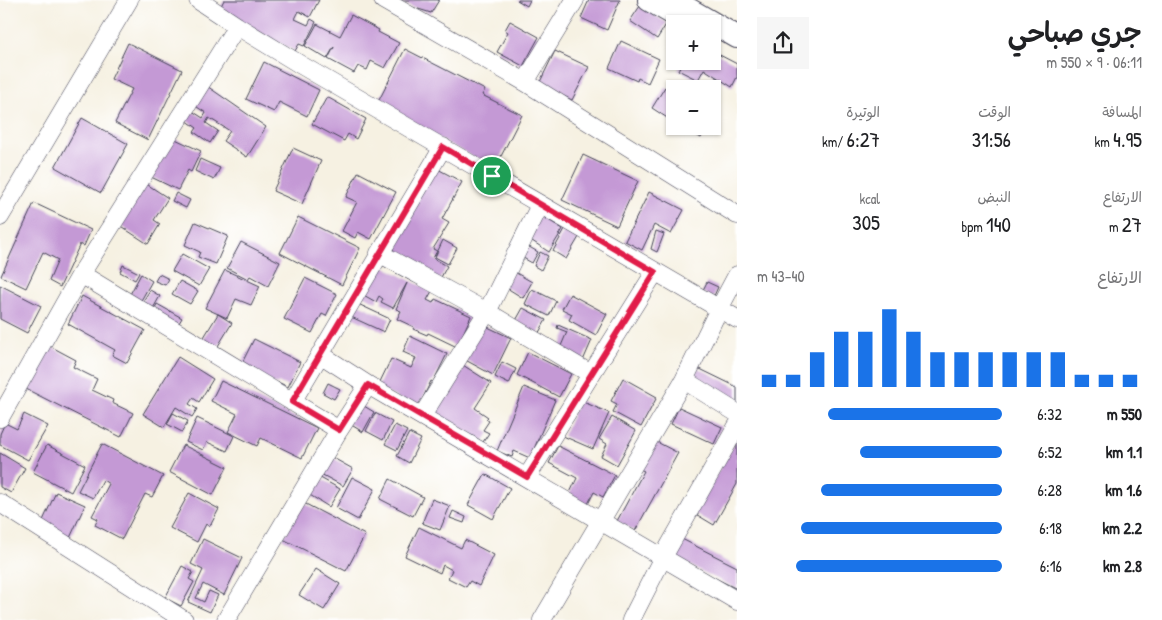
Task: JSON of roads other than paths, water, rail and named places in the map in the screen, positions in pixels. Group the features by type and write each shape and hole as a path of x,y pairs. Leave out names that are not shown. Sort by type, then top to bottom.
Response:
{"main road":[{"path":"649,0 674,15"},
{"path":"673,0 737,37"},
{"path":"721,42 737,52"}],"street":[{"path":"0,217 129,0"},
{"path":"198,0 216,5 237,26 737,319"},
{"path":"383,0 525,82 737,216"},
{"path":"525,82 574,0"},
{"path":"0,418 81,274 237,26"},
{"path":"292,402 443,147"},
{"path":"422,416 487,312 540,205"},
{"path":"379,253 487,312 592,374"},
{"path":"527,477 655,272"},
{"path":"81,274 339,430"},
{"path":"542,620 684,380 718,309 737,275"},
{"path":"320,354 368,385 737,601"},
{"path":"684,380 737,413"},
{"path":"226,620 339,430 368,385"},
{"path":"631,620 662,557 737,426"},
{"path":"0,503 184,620"}]}
